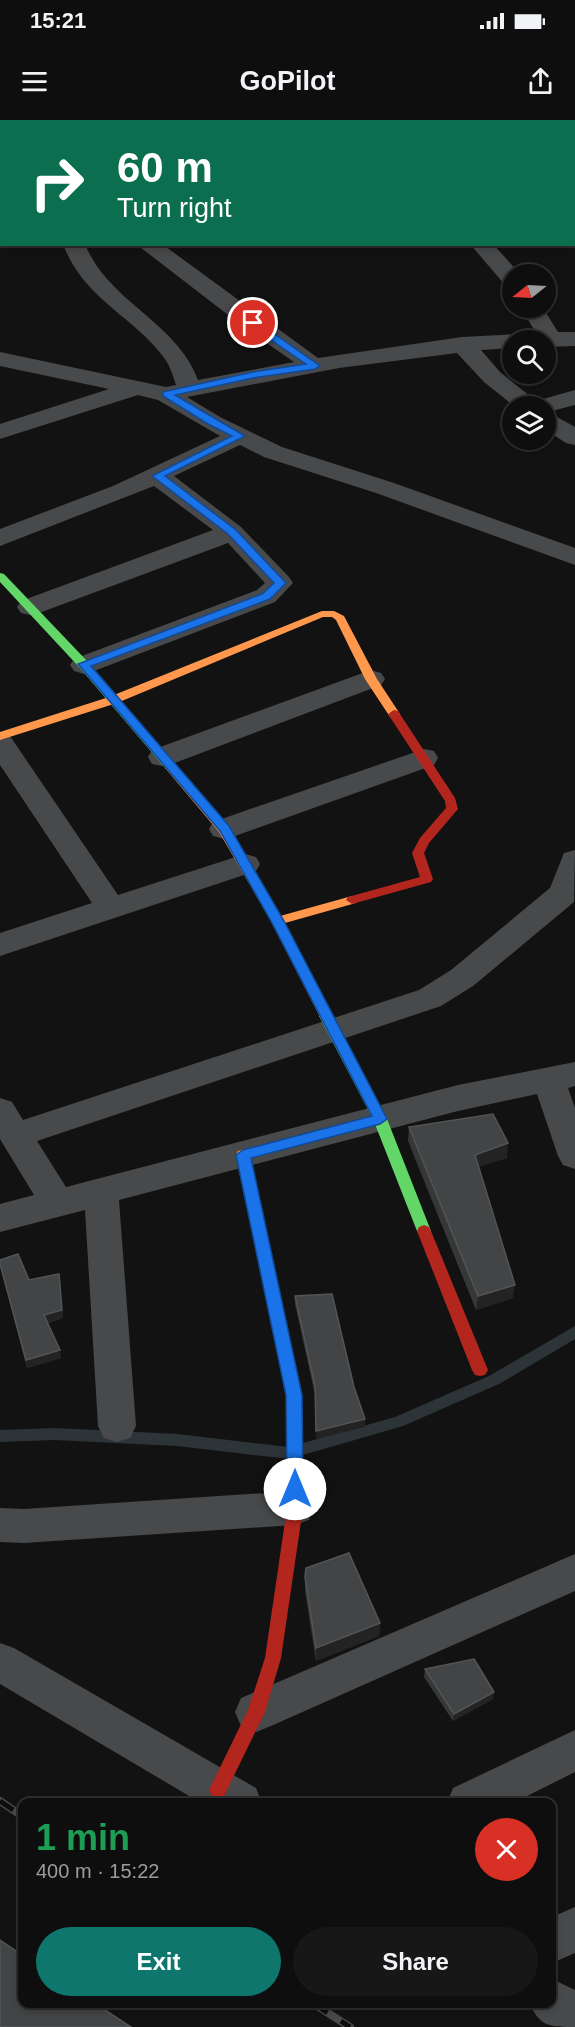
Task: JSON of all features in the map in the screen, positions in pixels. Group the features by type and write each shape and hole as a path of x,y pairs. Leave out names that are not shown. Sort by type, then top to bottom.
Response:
{"street":[{"path":"75,246 80,262 175,355 178,391 211,422 273,452 385,488 575,557"},
{"path":"150,246 315,366"},
{"path":"484,246 502,267"},
{"path":"556,339 575,339"},
{"path":"0,359 138,388 178,391 253,375 462,344 502,342"},
{"path":"462,344 492,377 516,396"},
{"path":"0,432 138,388"},
{"path":"556,403 575,397"},
{"path":"556,426 575,438"},
{"path":"0,538 157,476 240,436"},
{"path":"84,664 266,596 280,583 232,532 157,476"},
{"path":"30,607 232,532"},
{"path":"0,576 84,664 224,829 277,921 380,1119 480,1370"},
{"path":"0,736 113,700 322,614 334,614 340,618 371,679 424,758 451,801 452,808 424,841 418,853 427,879 277,921"},
{"path":"162,757 371,679"},
{"path":"0,743 111,908"},
{"path":"224,829 424,758"},
{"path":"58,1204 8,1123 335,1030 430,998 462,978 569,896 575,860"},
{"path":"0,945 245,864"},
{"path":"0,1218 458,1098 562,1076 575,1156"},
{"path":"0,1662 229,1796 273,1658 295,1508 294,1395 243,1155"},
{"path":"101,1193 117,1426"},
{"path":"0,1525 24,1526 295,1508"},
{"path":"256,1712 575,1572"},
{"path":"478,1798 575,1750"},
{"path":"556,1939 575,1929"},
{"path":"556,2004 575,2016"}],"building":[{"path":"493,1114 508,1143 475,1155 515,1285 478,1296 409,1127"},
{"path":"18,1254 29,1280 59,1274 62,1310 44,1315 60,1350 26,1360 0,1264 0,1260"},
{"path":"332,1294 354,1387 365,1419 316,1431 315,1386 295,1296"},
{"path":"349,1553 380,1623 316,1648 305,1577 306,1568"},
{"path":"474,1659 494,1692 454,1714 425,1669"},
{"path":"0,1940 18,1952 18,2008 102,2008 131,2027 0,2027"}],"waterway":[{"path":"0,1436 55,1434 177,1440 289,1453 398,1422 494,1380 575,1332"}],"railway":[{"path":"0,1801 18,1813"},
{"path":"320,2008 350,2027"}],"traffic: fast":[{"path":"0,576 84,665 170,766"},
{"path":"326,1016 380,1119 424,1231"}],"traffic: slow":[{"path":"0,736 113,700 322,614 334,614 340,618 371,679 394,714"},
{"path":"170,766 224,829 277,921 326,1016"},
{"path":"277,921 352,900"},
{"path":"243,1155 279,1326"}],"traffic: jam":[{"path":"352,900 427,879 418,853 424,841 452,809 451,801 394,714"},
{"path":"424,1231 480,1370"},
{"path":"218,1790 256,1712 273,1658 295,1508 294,1395 279,1326"}],"route":[{"path":"253,323 315,366 253,375 166,394 211,422 240,436 157,476 232,532 280,583 266,596 84,664 224,829 277,921 380,1119 243,1155 294,1395 295,1489"}]}
